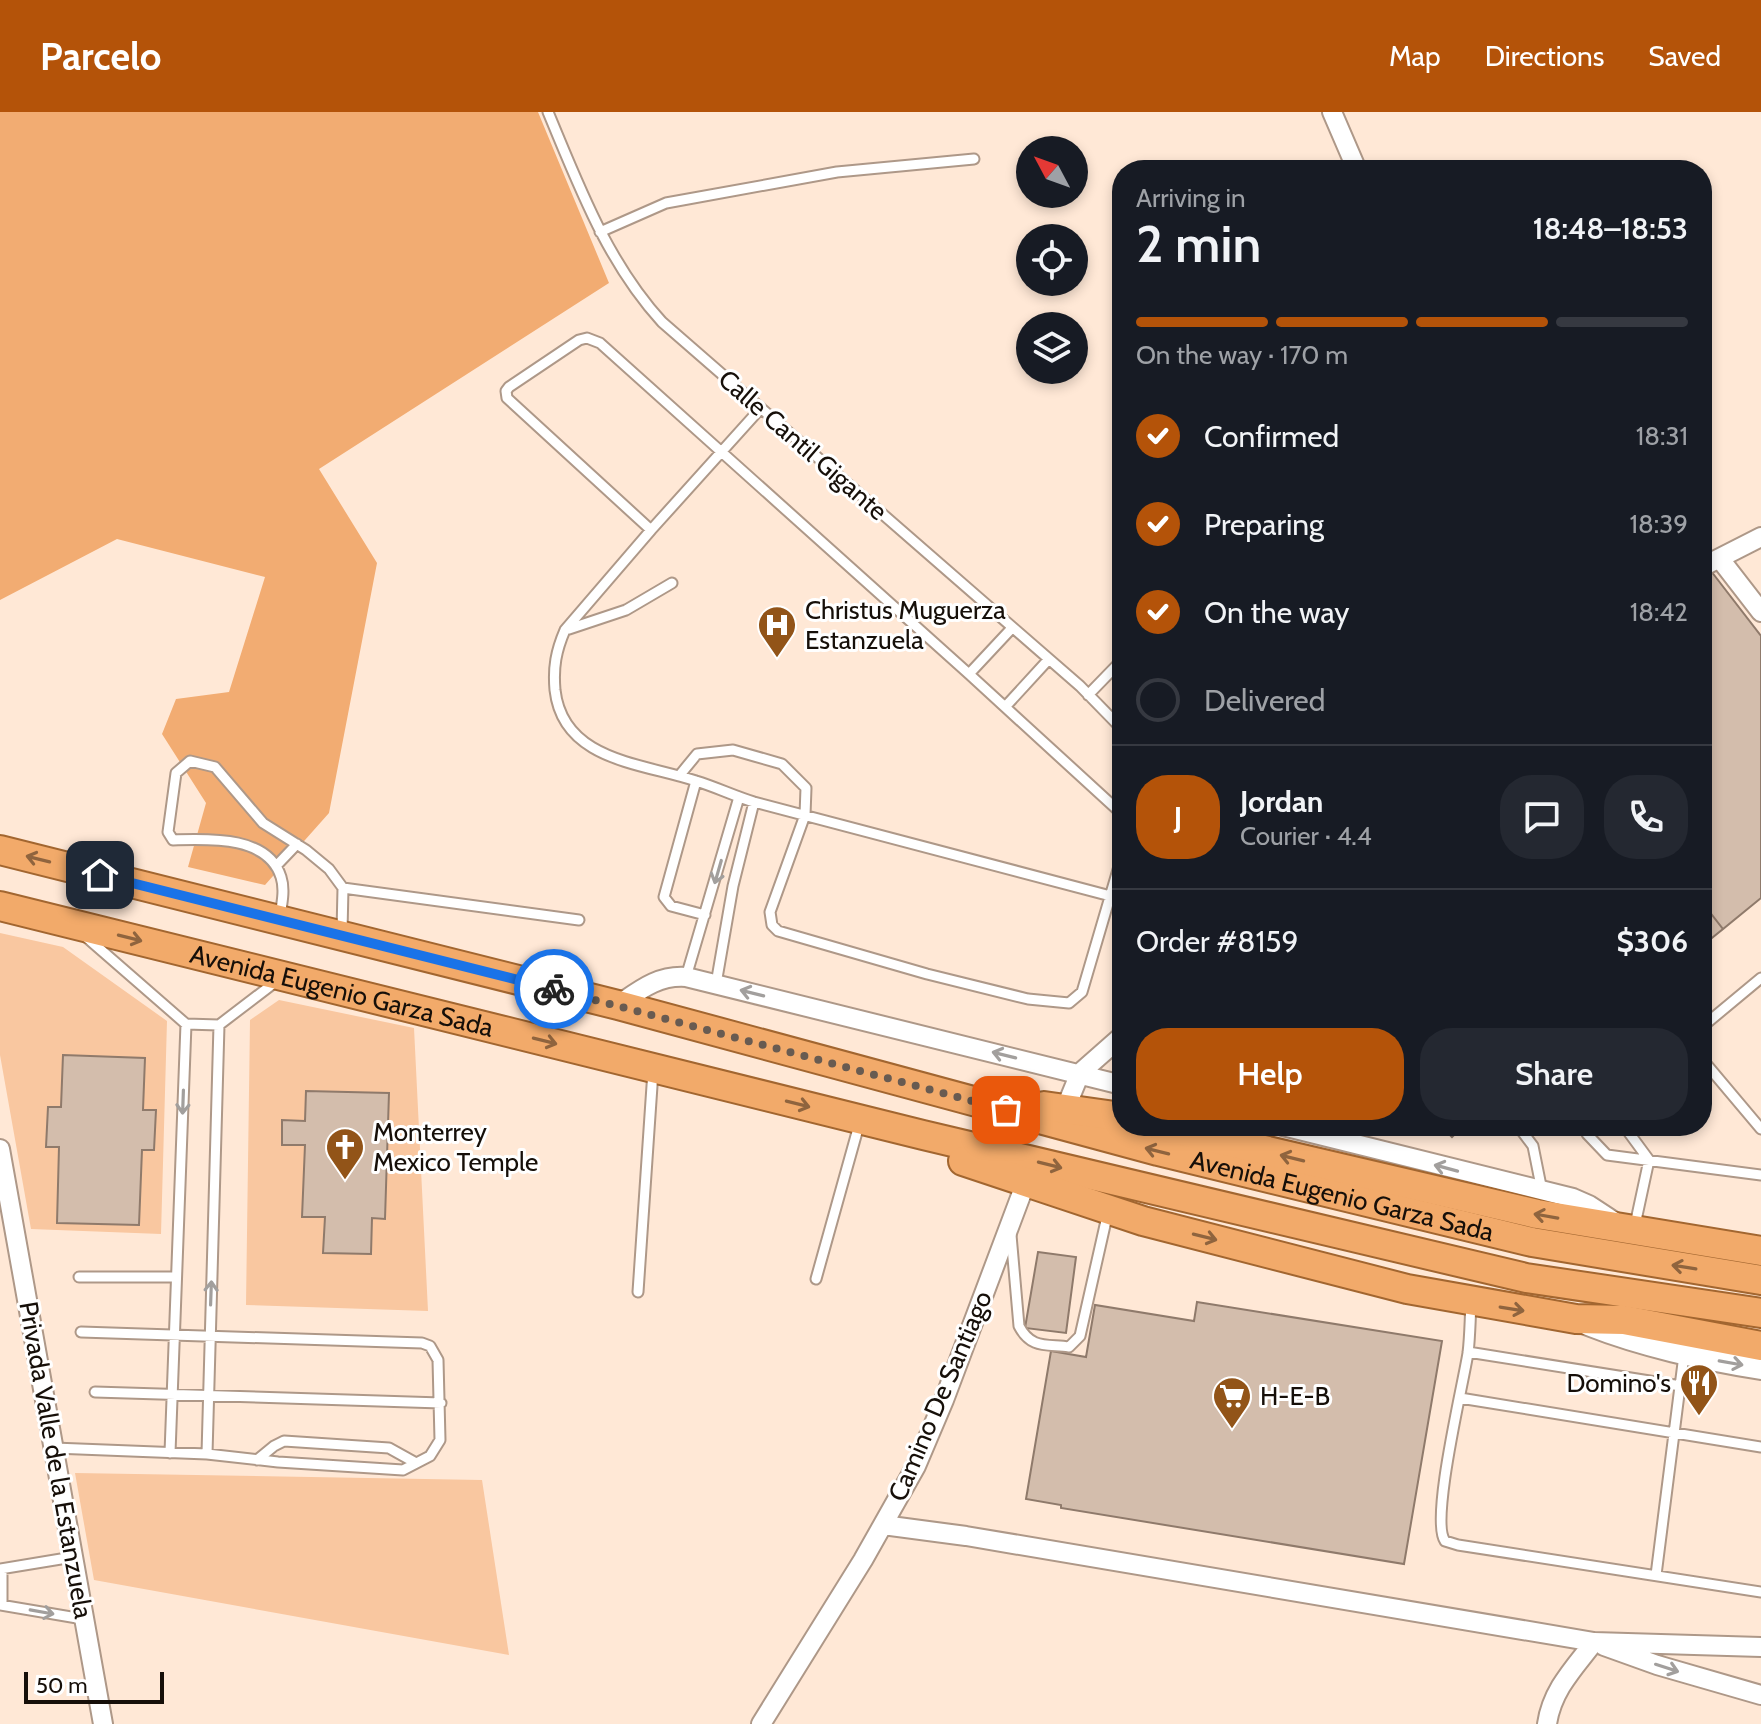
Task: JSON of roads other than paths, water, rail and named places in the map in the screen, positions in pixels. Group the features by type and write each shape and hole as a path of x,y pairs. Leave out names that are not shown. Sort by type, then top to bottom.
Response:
{"highway":[{"name":"Avenida Eugenio Garza Sada","path":"0,850 618,1005 1158,1151 1532,1242 1761,1280"},
{"name":"Avenida Eugenio Garza Sada","path":"0,906 861,1120 1526,1278 1761,1313"},
{"path":"975,1102 1066,1107 1112,1115"},
{"path":"923,1135 942,1153 1143,1221 1349,1274 1471,1302 1576,1319 1624,1320 1761,1346"},
{"path":"1203,1136 1537,1214 1761,1251"},
{"path":"1230,1136 1258,1149"}],"street":[{"path":"1332,112 1353,160"},
{"path":"1712,563 1761,537"},
{"path":"1720,559 1761,612"},
{"path":"618,1005 651,983 675,976 686,977 1112,1082"},
{"path":"1066,1107 1080,1073 1112,1045"},
{"path":"1323,1136 1589,1205 1629,1229"},
{"name":"Privada Valle de la Estanzuela","path":"0,1149 102,1724"},
{"name":"Camino De Santiago","path":"761,1724 916,1466 1026,1182"},
{"path":"1576,1319 1619,1336 1684,1355 1761,1368"},
{"path":"883,1525 966,1536 1594,1642 1761,1647"},
{"path":"1594,1642 1657,1665 1761,1695"},
{"path":"1547,1724 1549,1706 1555,1693 1594,1642"}],"lane":[{"name":"Calle Cantil Gigante","path":"548,112 600,232 643,301 662,322 1049,659 1112,718"},
{"path":"600,232 666,203 837,172 974,159"},
{"path":"651,530 512,404 506,391 579,340 594,340 1112,805"},
{"path":"760,409 565,630 553,669 556,701 565,723 584,743 608,757 696,781 754,802 1110,897"},
{"path":"565,630 626,610 672,583"},
{"path":"969,674 1012,628"},
{"path":"1005,707 1049,659"},
{"path":"1088,695 1112,670"},
{"path":"679,776 697,754 733,750 782,764 806,788 805,815 770,912 772,925 778,931 927,974 1028,999 1069,1003 1077,999 1086,981 1112,890"},
{"path":"279,920 282,881 276,866 265,855 234,841 173,840 168,832 176,773 190,761 215,767 263,823 329,869 343,888 342,936"},
{"path":"696,781 664,897 671,906 705,915"},
{"path":"686,977 739,797"},
{"path":"716,984 733,886 754,802"},
{"path":"276,866 297,844"},
{"path":"343,888 579,920"},
{"path":"70,923 186,1024 219,1025 283,976"},
{"path":"1712,1019 1761,978"},
{"path":"170,1453 186,1024"},
{"path":"207,1454 219,1025"},
{"path":"638,1292 653,1068"},
{"path":"1712,1071 1761,1129"},
{"path":"816,1279 861,1120"},
{"path":"1526,1136 1533,1146 1542,1191"},
{"path":"1589,1136 1607,1155 1761,1175"},
{"path":"1631,1136 1649,1160"},
{"path":"1629,1229 1649,1160"},
{"path":"1010,1228 1019,1326 1026,1339 1033,1343 1069,1347 1080,1336 1108,1209"},
{"path":"79,1277 176,1277"},
{"path":"1471,1302 1468,1352 1443,1492 1440,1528 1445,1541 1761,1592"},
{"path":"54,1448 207,1454 403,1470 430,1456 440,1440 438,1360 430,1346 422,1343 81,1332"},
{"path":"1468,1352 1681,1386"},
{"path":"1656,1575 1684,1355"},
{"path":"95,1392 441,1403"},
{"path":"1460,1398 1761,1447"},
{"path":"257,1460 284,1441 389,1448 416,1463"},
{"path":"73,1557 1,1569 1,1605 84,1619"}],"place":[{"name":"Christus Muguerza Estanzuela","path":"777,659"},
{"name":"Monterrey Mexico Temple","path":"345,1181"},
{"name":"Domino's","path":"1699,1417"},
{"name":"H-E-B","path":"1232,1430"}]}
